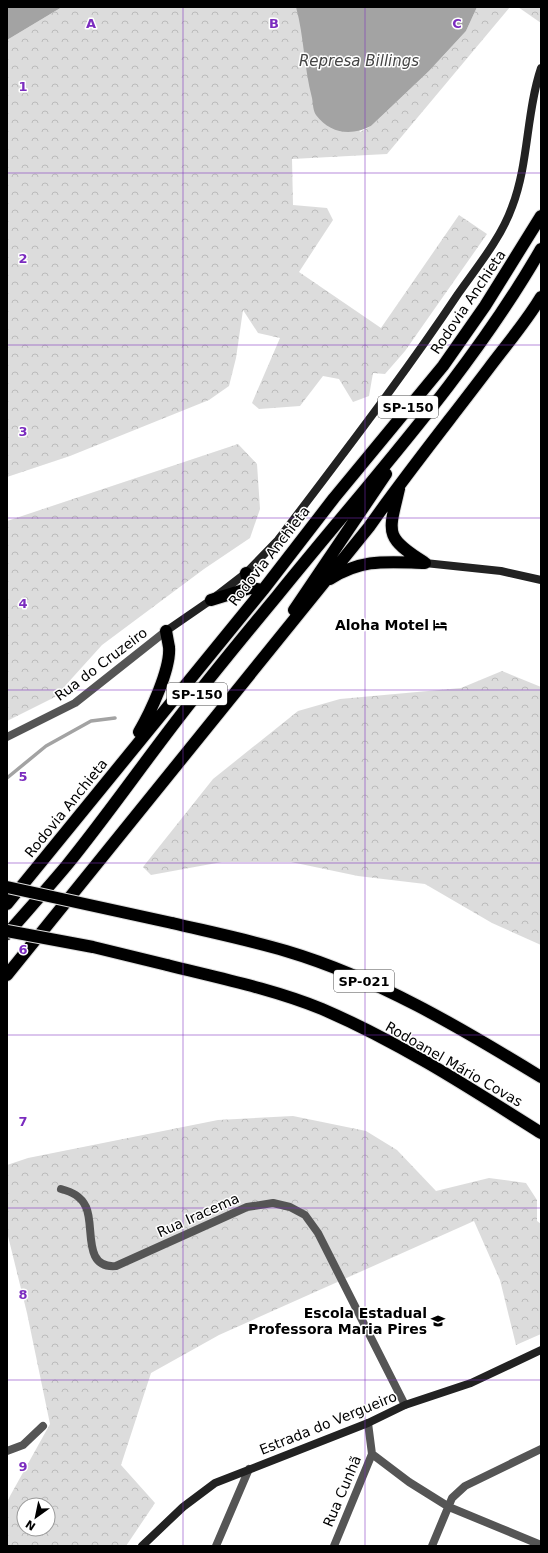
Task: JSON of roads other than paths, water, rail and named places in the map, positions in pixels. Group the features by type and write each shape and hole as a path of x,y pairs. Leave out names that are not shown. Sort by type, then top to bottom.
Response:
{"highway":[{"name":"Rodovia Anchieta","path":"7,904 442,366 485,306 541,216"},
{"name":"SP-150","path":"7,933 67,865 192,701 348,508 393,458 473,354 527,274 541,249"},
{"name":"SP-150","path":"7,976 369,527 400,482 471,392 531,313 541,297"},
{"path":"283,634 303,595 382,481 393,458"},
{"path":"400,482 391,525 392,534 398,545 425,563"},
{"path":"323,584 341,572 365,563 425,563"},
{"path":"246,573 250,588"},
{"path":"211,600 250,588 262,590"},
{"path":"124,760 145,722 164,674 169,648 166,631"},
{"name":"SP-021","path":"7,887 172,923 287,951 353,975 404,999 477,1037 541,1077"},
{"name":"Rodoanel Mário Covas","path":"7,933 93,947 272,992 321,1009 430,1064 541,1133"}],"street":[{"path":"166,631 211,600 246,573 278,540 447,312 506,222 518,189 541,68"},
{"path":"425,563 501,571 541,580"},
{"name":"Rua do Cruzeiro","path":"7,738 74,704 166,631"},
{"name":"Rua Iracema","path":"61,1189 72,1192 80,1198 86,1207 94,1255 100,1263 108,1267 116,1266 247,1207 273,1203 290,1207 305,1215 318,1233 405,1405"},
{"name":"Estrada do Vergueiro","path":"142,1546 200,1493 215,1483 368,1423 405,1405 470,1383 541,1350"},
{"name":"Rua Cunhã","path":"334,1546 372,1454 368,1423"},
{"path":"7,1451 23,1445 43,1426"},
{"path":"432,1546 452,1498 465,1486 541,1449"},
{"path":"372,1454 409,1482 449,1507 524,1543 541,1545"},
{"path":"216,1546 248,1469"}],"water":[{"path":"7,7 62,7 7,40"},
{"name":"Represa Billings","path":"296,7 477,7 466,31 429,71 371,126 349,132 328,126 315,113"}],"waterway":[{"path":"7,778 46,746 91,721 115,718"}],"place":[{"name":"Aloha Motel","path":"440,625"},
{"name":"Escola Estadual Professora Maria Pires","path":"438,1321"}]}
